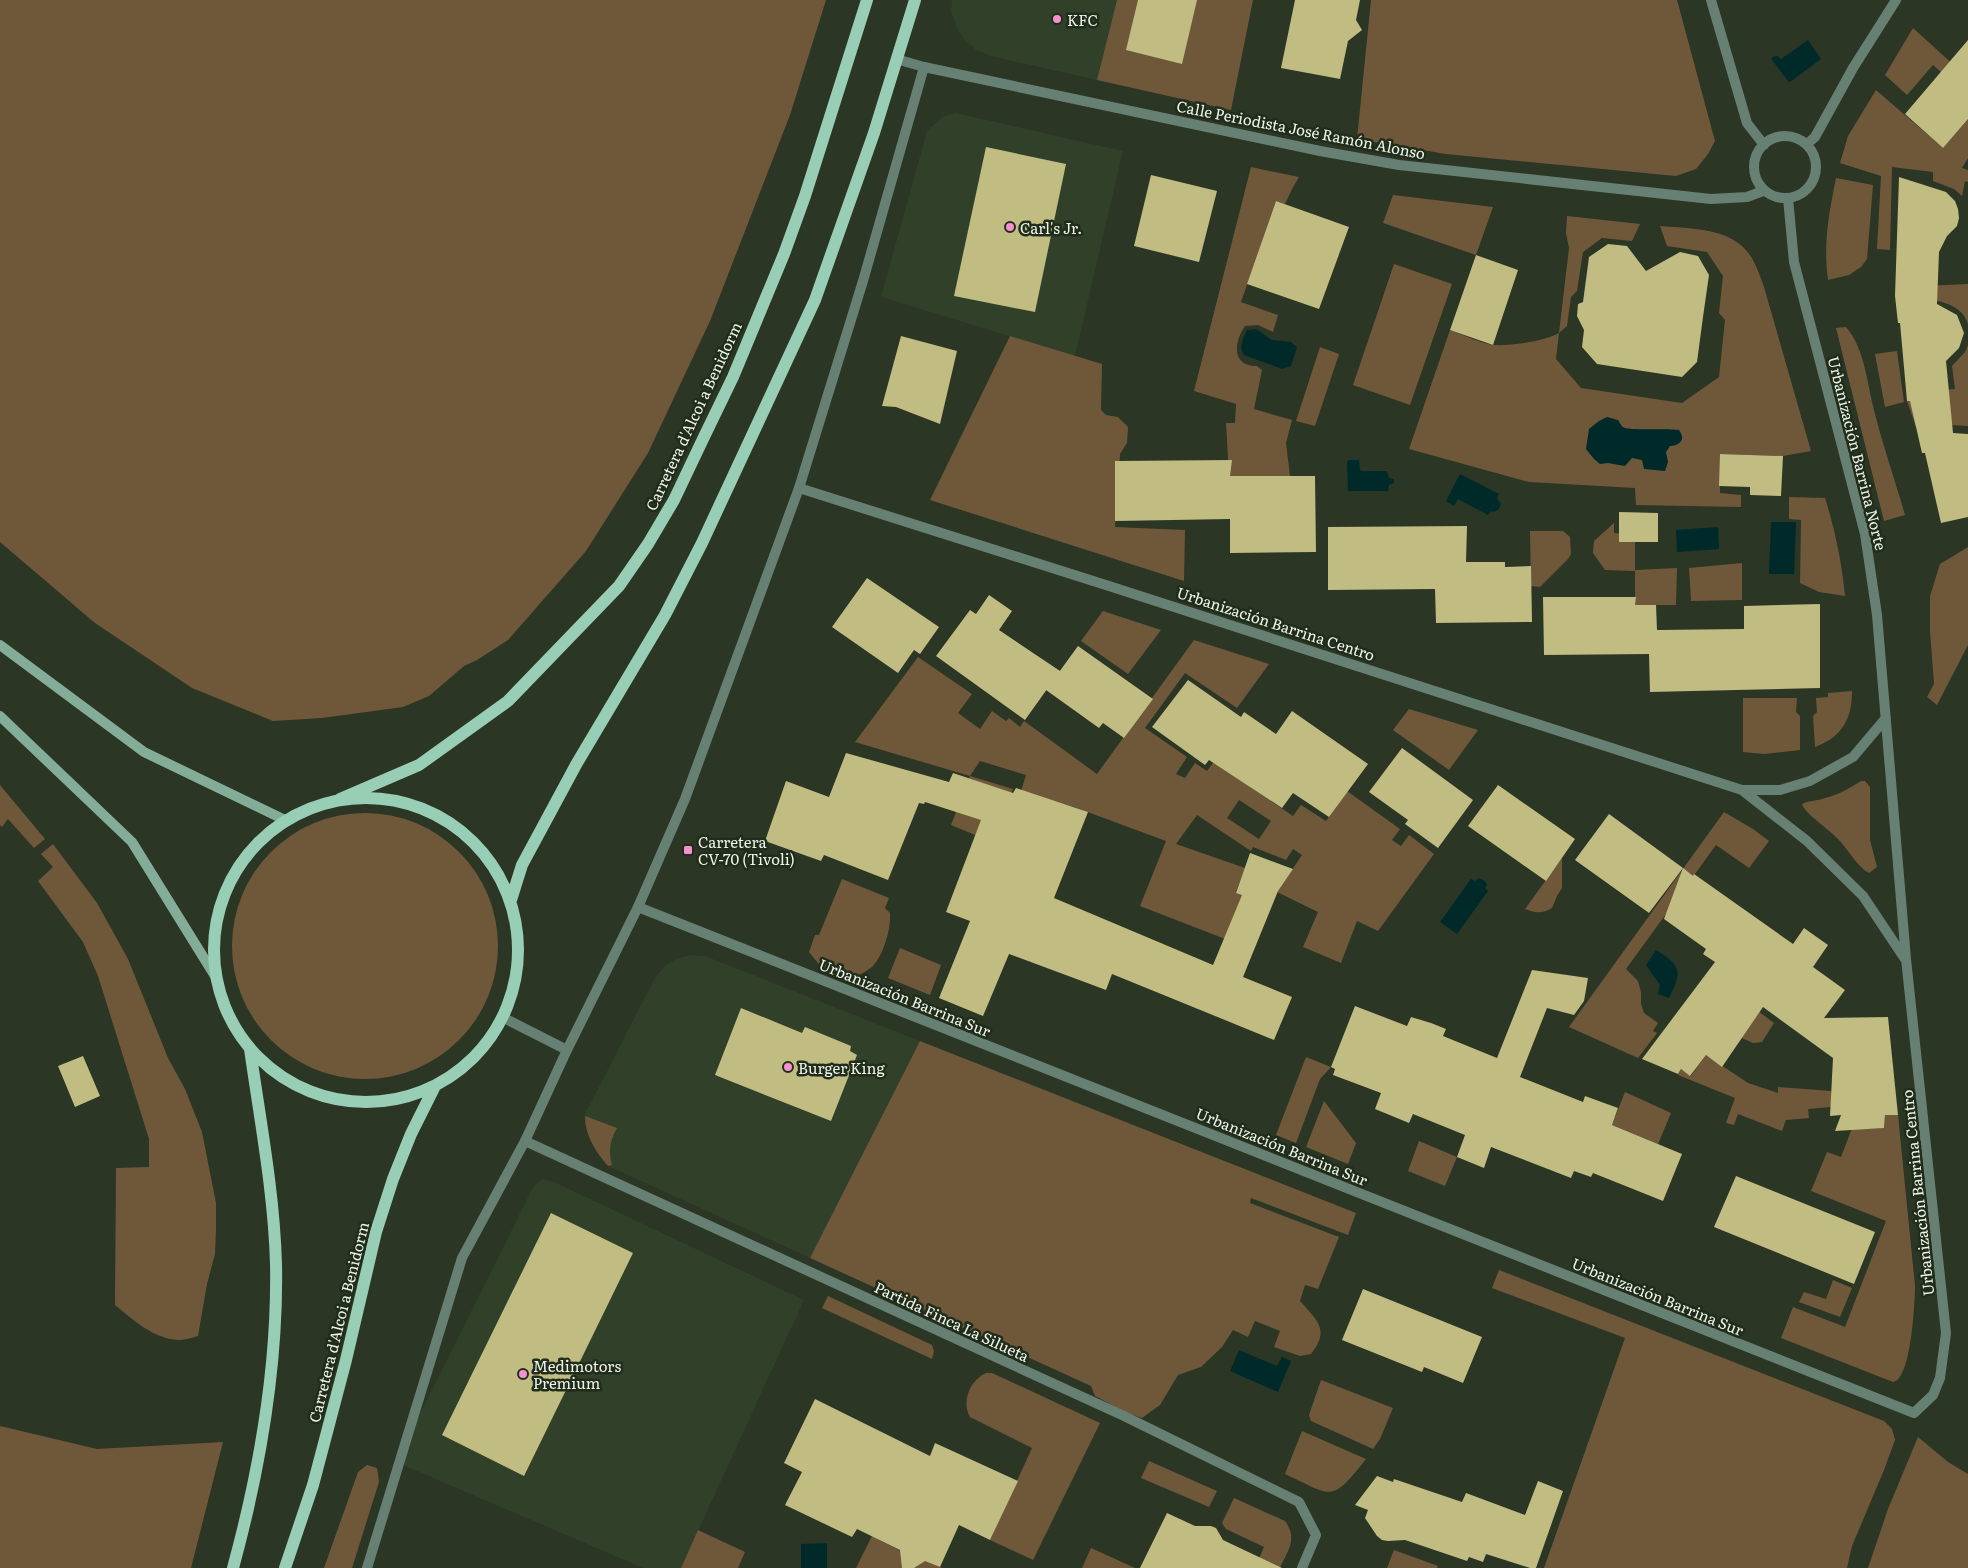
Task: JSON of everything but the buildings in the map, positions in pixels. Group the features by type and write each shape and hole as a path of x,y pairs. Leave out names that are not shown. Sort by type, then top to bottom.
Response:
{"main road":[{"name":"Carretera d'Alcoi a Benidorm","path":"340,799 419,765 508,701 620,586 648,544 674,500 703,440 784,254 805,196 867,0"},
{"path":"511,900 522,865 577,763 665,615 702,543 815,300 874,133 915,0"},
{"path":"0,645 144,752 285,820"},
{"path":"0,716 132,842 215,976 228,1015 250,1049 289,1081 335,1100 386,1102 434,1088 475,1058 504,1018 517,980 520,939 511,900 491,862 461,831 425,809 383,798 340,799 312,808 285,820 251,849 226,888 214,931 215,976"},
{"path":"233,1568 264,1425 272,1370 275,1323 276,1264 272,1209 250,1049"},
{"name":"Carretera d'Alcoi a Benidorm","path":"285,1568 314,1485 376,1232 393,1179 411,1134 434,1088"}],"street":[{"path":"1711,0 1747,123 1764,145"},
{"path":"1807,144 1815,136 1853,68 1896,0"},
{"name":"Calle Periodista José Ramón Alonso","path":"896,59 924,67 1399,165 1711,198 1747,197 1763,191"},
{"path":"367,1568 462,1258 525,1141 567,1050 638,907 685,799 799,488 863,282 924,67"},
{"path":"1788,135 1807,144 1816,161 1814,181 1801,195 1781,200 1763,191 1753,174 1755,154 1769,139 1788,135"},
{"name":"Urbanización Barrina Norte","path":"1788,198 1794,262 1865,534 1877,615 1886,718"},
{"name":"Urbanización Barrina Centro","path":"799,488 1742,790 1780,790 1810,781 1853,757 1886,718"},
{"name":"Urbanización Barrina Centro","path":"1886,718 1906,959 1946,1333 1940,1378 1933,1395 1914,1414"},
{"name":"Urbanización Barrina Centro","path":"1742,790 1807,840 1863,896 1906,959"},
{"name":"Urbanización Barrina Sur","path":"638,907 1914,1414"},
{"path":"504,1018 567,1050"},
{"name":"Partida Finca La Silueta","path":"525,1141 1124,1416 1299,1502 1316,1535 1302,1568"}],"shaded area":[{"path":"0,0 826,0 790,115 710,321 648,453 586,551 508,640 464,666 429,696 403,707 322,718 273,721 192,688 95,623 0,542"},
{"path":"952,0 1117,0 1097,80 991,56 976,50 964,39 958,30 951,11"},
{"path":"1117,0 1253,0 1231,110 1097,80"},
{"path":"1371,0 1677,0 1715,141 1708,154 1696,169 1676,176 1446,154 1357,139"},
{"path":"1913,28 1968,78 1941,72 1933,65 1907,95 1885,75"},
{"path":"1876,90 1943,148 1968,119 1968,158 1962,168 1968,170 1968,182 1965,181 1962,196 1954,189 1933,181 1933,172 1892,167 1890,250 1877,249 1881,176 1840,163 1848,136"},
{"path":"956,113 1123,151 1075,356 881,297 927,131 942,117"},
{"path":"1251,167 1299,177 1285,204 1276,201 1241,302 1278,315 1273,332 1258,325 1245,326 1237,346 1239,358 1243,362 1257,366 1262,370 1254,409 1292,420 1286,443 1290,476 1229,476 1226,423 1235,423 1236,404 1194,391"},
{"path":"1836,178 1873,185 1867,259 1861,267 1849,275 1828,280 1826,241"},
{"path":"1393,195 1493,207 1476,255 1383,223"},
{"path":"1567,216 1640,224 1632,241 1602,238 1583,252 1577,291 1571,297 1567,326 1559,333 1569,248 1566,233"},
{"path":"1660,226 1700,229 1725,236 1737,242 1746,251 1758,271 1811,451 1783,456 1720,454 1720,493 1741,495 1741,507 1636,505 1635,488 1529,482 1409,449 1450,330 1494,345 1528,342 1559,333 1556,359 1581,388 1682,403 1719,377 1725,320 1719,313 1723,276 1707,252 1667,246"},
{"path":"1394,264 1452,284 1410,405 1353,385"},
{"path":"1968,284 1968,324 1958,309 1930,299 1923,286"},
{"path":"1846,327 1857,345 1861,356 1905,515 1884,521 1836,328"},
{"path":"1010,336 1102,364 1101,410 1106,415 1118,417 1128,427 1127,443 1120,454 1115,527 1185,530 1184,581 930,500"},
{"path":"1968,345 1968,426 1916,427 1907,401 1927,399 1927,391 1955,389 1952,366 1965,352"},
{"path":"1320,347 1339,354 1315,426 1296,421"},
{"path":"1897,351 1904,402 1885,407 1875,354"},
{"path":"1789,497 1825,498 1838,547 1845,596 1819,592 1800,583 1801,520 1789,519"},
{"path":"1614,523 1614,533 1635,535 1635,570 1677,568 1676,605 1635,605 1635,571 1605,570 1593,553 1594,541"},
{"path":"1530,531 1563,531 1570,537 1571,554 1568,559 1540,587 1531,586"},
{"path":"1968,547 1968,645 1937,705 1927,697 1934,684 1930,631 1930,596 1940,564"},
{"path":"1742,563 1742,600 1691,601 1689,568"},
{"path":"1103,611 1161,630 1128,674 1081,641"},
{"path":"1194,640 1269,664 1237,708 1185,673 1145,728 1187,757 1176,774 1185,778 1195,763 1207,771 1221,752 1250,787 1293,816 1301,805 1326,821 1347,791 1400,829 1392,840 1401,846 1409,835 1434,854 1378,931 1357,921 1341,963 1303,947 1318,912 1277,892 1302,855 1293,849 1286,860 1253,847 1251,851 1197,815 1176,844 1245,868 1236,892 1256,899 1238,944 1140,906 1166,841 1074,807 1021,791 1026,775 980,761 970,776 855,742 918,657 972,694 958,713 980,729 992,711 1006,721 1009,718 1020,727 1024,721 1097,774","holes":["1239,800 1271,821 1259,839 1227,818"]},
{"path":"1852,691 1850,710 1844,726 1832,738 1815,747 1813,716 1817,712 1816,698 1828,697 1828,693"},
{"path":"1743,698 1797,698 1796,712 1800,716 1800,750 1764,754 1743,752"},
{"path":"1409,709 1478,730 1449,770 1393,730"},
{"path":"970,776 1013,789 1005,808 1045,864 951,825"},
{"path":"1861,781 1865,781 1870,787 1870,840 1877,867 1869,873 1838,839 1807,812 1802,804 1835,795"},
{"path":"0,785 45,839 34,848 8,819 2,827 0,825"},
{"path":"1724,812 1769,841 1749,868 1716,845 1626,969 1638,981 1644,1013 1658,1023 1653,1031 1657,1033 1638,1058 1569,1027"},
{"path":"365,813 391,816 416,823 439,836 459,852 475,872 488,895 495,920 498,946 495,972 488,997 475,1020 459,1040 439,1056 416,1069 391,1076 365,1079 339,1076 314,1069 291,1056 271,1040 255,1020 242,997 235,972 232,946 235,920 242,895 255,872 271,852 291,836 314,823 339,816"},
{"path":"53,844 97,903 128,959 168,1058 185,1089 202,1132 216,1203 216,1229 215,1254 207,1284 198,1336 178,1340 160,1336 144,1327 115,1305 116,1168 149,1167 149,1139 98,976 83,942 38,881 53,867 41,854"},
{"path":"1562,858 1562,888 1552,908 1539,912 1525,909"},
{"path":"842,879 889,898 885,908 890,913 889,926 886,941 877,961 871,968 852,979 822,968 809,952 815,935 819,935"},
{"path":"900,948 941,965 930,995 888,978"},
{"path":"691,955 705,956 920,1041 810,1258 608,1166 596,1152 589,1136 585,1124 585,1114 656,976 665,966 676,959"},
{"path":"1730,990 1774,1023 1762,1042 1753,1043 1724,1030"},
{"path":"920,1041 1356,1213 1348,1235 1251,1198 1250,1203 1339,1237 1318,1289 1305,1285 1300,1301 1312,1314 1321,1332 1317,1346 1311,1354 1300,1356 1274,1347 1280,1331 1255,1321 1248,1337 1233,1330 1222,1347 1201,1367 1178,1375 1160,1405 1142,1418 1125,1412 1095,1396 1091,1386 810,1258"},
{"path":"1706,1055 1748,1083 1778,1093 1778,1087 1831,1091 1831,1107 1808,1109 1809,1118 1786,1120 1782,1131 1738,1114 1734,1125 1726,1123 1735,1098 1678,1075 1681,1069 1691,1076"},
{"path":"1306,1057 1331,1067 1320,1079 1296,1143 1276,1135"},
{"path":"1625,1092 1671,1113 1658,1144 1612,1125"},
{"path":"1324,1101 1356,1143 1348,1164 1306,1147"},
{"path":"1857,1115 1858,1129 1884,1128 1885,1115 1898,1115 1915,1286 1913,1320 1907,1360 1899,1378 1893,1382 1781,1338 1793,1307 1845,1327 1886,1221 1811,1191 1827,1152 1841,1157"},
{"path":"585,1116 617,1128 610,1146 612,1165 608,1166 592,1143 585,1123"},
{"path":"1419,1141 1457,1157 1445,1186 1408,1171"},
{"path":"542,1179 552,1181 804,1300 681,1568 643,1568 396,1462 532,1189"},
{"path":"1499,1270 1884,1421 1892,1429 1895,1440 1852,1546 1847,1568 1544,1568 1625,1338 1492,1288"},
{"path":"1833,1280 1852,1288 1840,1317 1799,1302 1804,1292 1826,1299"},
{"path":"828,1296 932,1345 934,1351 932,1359 822,1308"},
{"path":"986,1373 992,1373 1100,1423 1033,1560 990,1540 1032,1448 970,1417 966,1405 969,1392 975,1381"},
{"path":"1321,1380 1393,1408 1380,1439 1373,1449 1311,1421 1309,1415"},
{"path":"0,1426 97,1449 223,1442 191,1568 0,1568"},
{"path":"1302,1431 1366,1459 1338,1489 1331,1492 1313,1488 1285,1474"},
{"path":"1918,1437 1948,1462 1968,1474 1968,1568 1868,1568 1888,1509"},
{"path":"1149,1461 1217,1491 1209,1507 1141,1478"},
{"path":"367,1465 377,1468 379,1482 352,1568 324,1568 358,1472"},
{"path":"1234,1498 1285,1521 1289,1527 1291,1539 1289,1550 1280,1568 1255,1568 1264,1547 1226,1529 1222,1523"},
{"path":"698,1530 745,1552 738,1568 681,1568"},
{"path":"872,1536 901,1551 908,1567 916,1567 923,1559 942,1568 856,1568"},
{"path":"1091,1548 1135,1568 1082,1568"},
{"path":"1394,1550 1438,1566 1437,1568 1387,1568"}],"water":[{"path":"1808,40 1821,59 1790,82 1772,60 1772,57 1777,56 1781,59"},
{"path":"1256,329 1272,340 1291,342 1297,347 1291,366 1282,369 1244,355 1241,346 1247,330"},
{"path":"1607,417 1618,420 1626,428 1679,430 1682,439 1679,443 1670,446 1666,452 1668,462 1665,471 1644,469 1642,460 1632,458 1625,466 1608,463 1600,464 1594,459 1586,449 1589,429"},
{"path":"1359,460 1360,470 1362,471 1387,471 1389,478 1394,479 1394,483 1389,485 1388,491 1348,491 1347,461"},
{"path":"1460,474 1499,494 1497,498 1501,504 1498,510 1491,511 1488,515 1458,499 1454,506 1446,501"},
{"path":"1771,522 1796,522 1794,574 1769,574"},
{"path":"1718,527 1719,549 1677,552 1676,530"},
{"path":"1479,878 1485,881 1487,885 1485,888 1488,891 1457,934 1440,922 1471,879 1475,881"},
{"path":"1656,950 1671,961 1677,970 1676,982 1669,998 1658,994 1660,985 1646,965"},
{"path":"1239,1350 1277,1366 1282,1357 1291,1361 1278,1392 1230,1371"},
{"path":"827,1543 827,1568 801,1568 801,1544"}],"place":[{"name":"KFC","path":"1057,19"},
{"name":"Carl's Jr.","path":"1010,227"},
{"name":"Carretera CV-70 (Tivoli)","path":"688,850"},
{"name":"Burger King","path":"788,1067"},
{"name":"Medimotors Premium","path":"523,1374"}]}
